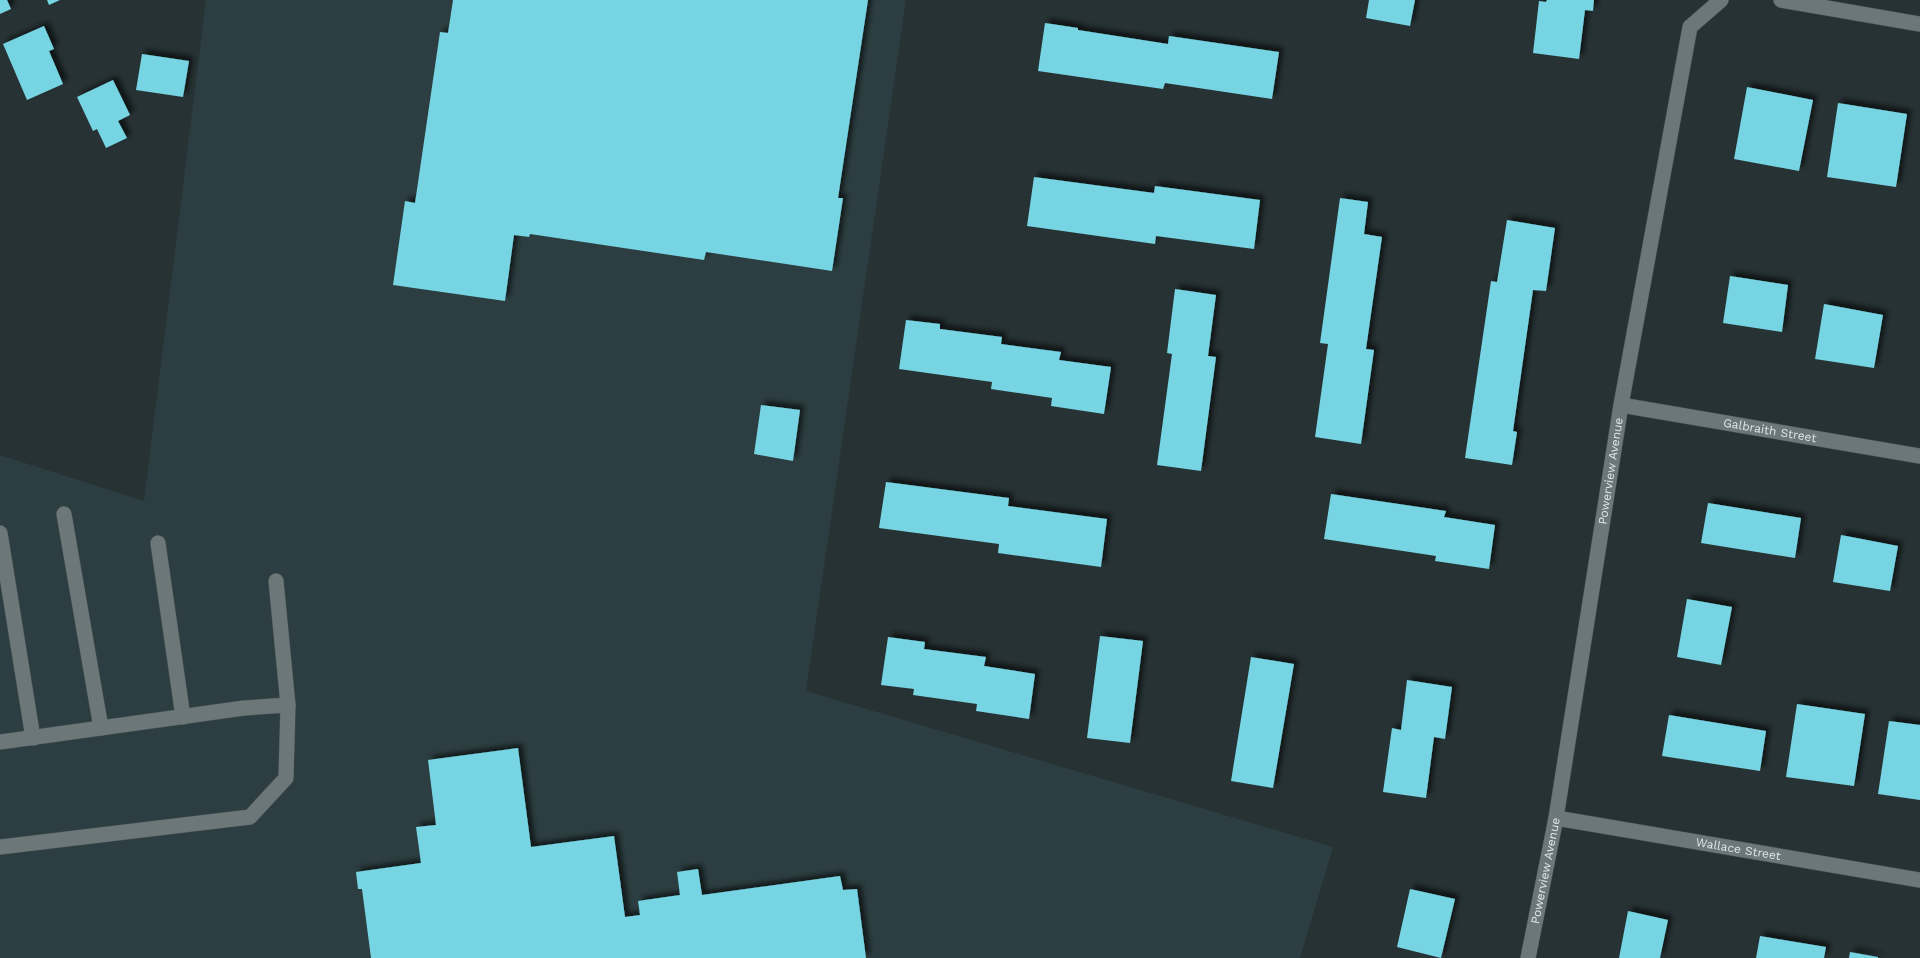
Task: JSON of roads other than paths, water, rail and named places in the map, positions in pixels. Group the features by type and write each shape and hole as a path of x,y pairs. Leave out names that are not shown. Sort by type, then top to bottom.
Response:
{"street":[{"name":"Powerview Avenue","path":"1528,958 1556,818 1584,650 1621,405 1690,27 1721,0"},
{"path":"1780,0 1920,24"},
{"name":"Galbraith Street","path":"1621,405 1920,456"},
{"path":"64,514 101,728"},
{"path":"0,533 33,738"},
{"path":"158,543 184,716"},
{"path":"0,847 250,817 286,778 288,705 276,581"},
{"path":"0,742 244,708 288,705"},
{"name":"Wallace Street","path":"1556,818 1920,880"}]}
